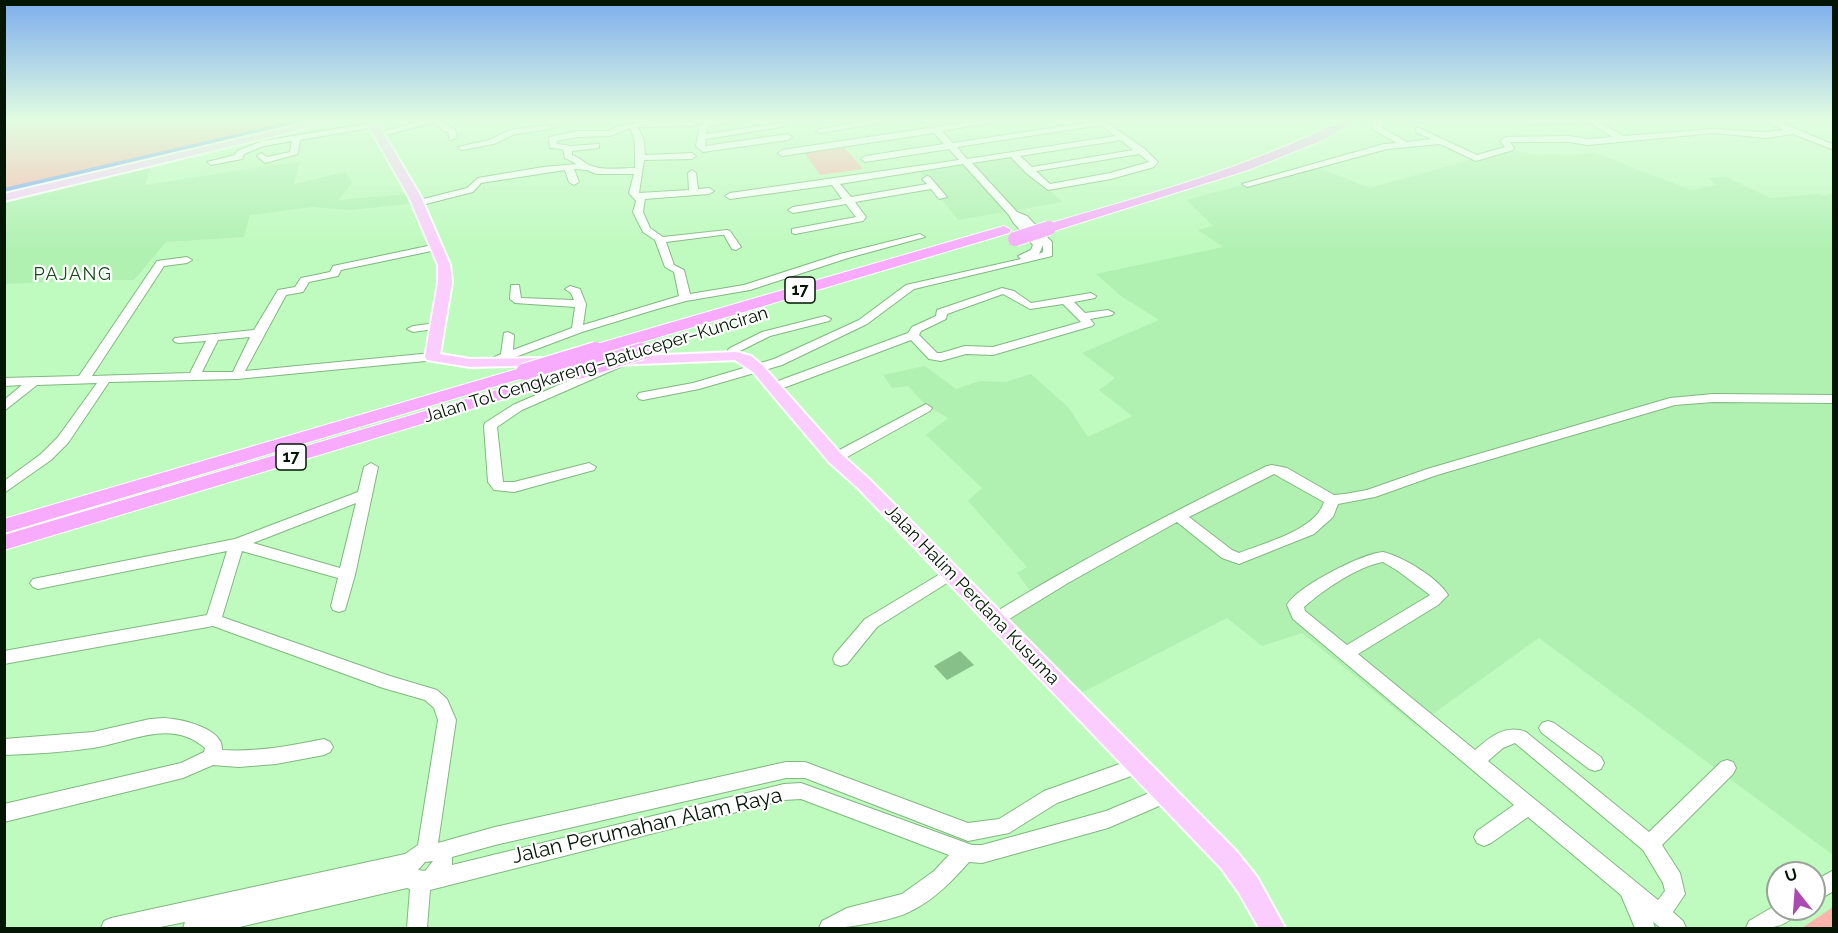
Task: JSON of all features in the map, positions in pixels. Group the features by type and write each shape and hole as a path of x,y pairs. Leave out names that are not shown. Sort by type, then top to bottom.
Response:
{"highway":[{"name":"Jalan Tol Cengkareng–Batuceper–Kunciran","path":"1043,224 1224,163"},
{"name":"Jalan Tol Cengkareng–Batuceper–Kunciran","path":"4,543 578,371 1010,234 1258,163"},
{"name":"Jalan Tol Cengkareng–Batuceper–Kunciran","path":"4,526 596,350 1010,234"}],"main road":[{"path":"4,198 154,163"},
{"path":"394,163 418,203 444,265 445,282 432,357 448,361 490,362 624,361 736,356"},
{"name":"Jalan Halim Perdana Kusuma","path":"736,356 764,366 774,387 835,458 1139,765 1229,860 1248,885 1273,928"}],"street":[{"path":"640,163 634,193 641,201 638,212 647,231 654,231 662,240 670,267 679,270 685,298"},
{"path":"730,196 961,163"},
{"path":"643,396 695,386 796,354 863,322 910,287 1048,254 1048,244 1024,218 1014,214 966,163"},
{"path":"1021,163 1056,197"},
{"path":"1028,170 1073,163"},
{"path":"1047,188 1111,176 1154,163"},
{"path":"1247,184 1320,163"},
{"path":"418,203 470,190 483,180 582,165 594,168 596,171 639,171"},
{"path":"569,167 574,182"},
{"path":"918,169 942,196"},
{"path":"692,173 694,192"},
{"path":"795,231 860,219 861,217 834,182"},
{"path":"793,210 933,186"},
{"path":"639,197 709,191"},
{"path":"662,240 722,232 727,233 736,247"},
{"path":"490,362 578,330 685,298 746,288 844,256 920,237"},
{"path":"237,375 281,293 299,290 303,280 334,274 337,267 437,247"},
{"path":"82,381 161,263 187,260"},
{"path":"515,287 515,299 519,301 581,304"},
{"path":"570,290 576,291 581,304 578,330"},
{"path":"774,387 913,335 916,329 942,317 941,312 1002,291 1007,291 1023,304 1030,306 1091,296"},
{"path":"913,335 933,356 940,357 965,350 993,351 1088,324 1065,300"},
{"path":"1083,317 1108,313"},
{"path":"736,356 734,350 756,339 780,330 825,319"},
{"path":"413,329 437,326"},
{"path":"178,340 258,333"},
{"path":"507,335 507,355"},
{"path":"194,377 214,337"},
{"path":"4,382 237,375 432,357"},
{"path":"589,467 514,487 499,487 495,482 490,426 509,412 599,375 624,361"},
{"path":"4,488 46,457 63,440 105,380"},
{"path":"4,407 33,382"},
{"path":"995,620 1072,572 1177,515 1272,469 1282,471 1332,500 1359,497 1430,473 1674,401 1707,398 1803,402 1833,399"},
{"path":"835,458 926,408"},
{"path":"339,606 371,467"},
{"path":"39,583 237,544 366,494"},
{"path":"1177,515 1227,554 1239,559 1309,530 1328,514 1332,500"},
{"path":"237,544 347,575"},
{"path":"213,620 237,544"},
{"path":"1347,653 1440,595 1392,560 1375,557 1295,605 1299,615 1629,889 1652,921 1676,928"},
{"path":"841,659 871,623 950,574"},
{"path":"4,658 213,620 389,683 431,695 441,704 447,720 423,867 417,928"},
{"path":"4,747 88,741 121,735 152,725 167,725 188,730 211,741 214,746 212,757"},
{"path":"1548,728 1595,763"},
{"path":"1476,761 1511,735 1520,737 1650,844 1673,880 1675,894 1652,921"},
{"path":"1544,757 1566,741"},
{"path":"4,813 173,773 201,764 212,757 239,759 276,756 324,747"},
{"name":"Jalan Perumahan Alam Raya","path":"193,928 423,867 495,836 786,770 805,770 968,832 1002,827 1052,796 1139,765"},
{"path":"1650,844 1727,768"},
{"path":"784,792 786,770"},
{"name":"Jalan Perumahan Alam Raya","path":"111,928 423,867 784,792 801,791 964,853 982,854 1108,819 1167,794"},
{"path":"1484,837 1528,805"},
{"path":"830,928 847,918 907,903 941,878 964,853"}],"shaded area":[{"path":"5,163 142,163 5,195"},
{"path":"300,163 294,184 346,172 352,183 338,200 405,194 411,204 350,210 313,207 250,215 244,237 166,242 134,280 102,280 108,275 79,272 66,281 5,284 5,202 151,168 145,185"},
{"path":"811,163 857,163 863,169 820,175"},
{"path":"957,163 1019,163 1063,202 958,220 918,169"},
{"path":"1460,163 1620,163 1691,190 1717,185 1708,178 1727,177 1770,198 1818,194 1824,196 1833,193 1833,855 1539,638 1416,726 1302,633 1262,646 1227,618 1081,693 1000,616 1031,592 1017,573 1027,567 968,501 982,488 926,435 948,418 927,406 908,386 892,388 883,375 925,366 956,389 980,381 1006,382 1031,374 1068,407 1088,437 1132,416 1099,390 1115,378 1082,353 1159,320 1121,296 1096,274 1223,247 1198,230 1213,226 1186,200 1314,166 1370,188"},
{"path":"1833,907 1833,928 1802,928 1812,921 1826,921 1826,912"}],"building":[{"path":"960,651 974,665 947,680 934,666"}],"waterway":[{"path":"4,192 131,163"}],"district":[{"name":"PAJANG","path":"73,275"}]}
